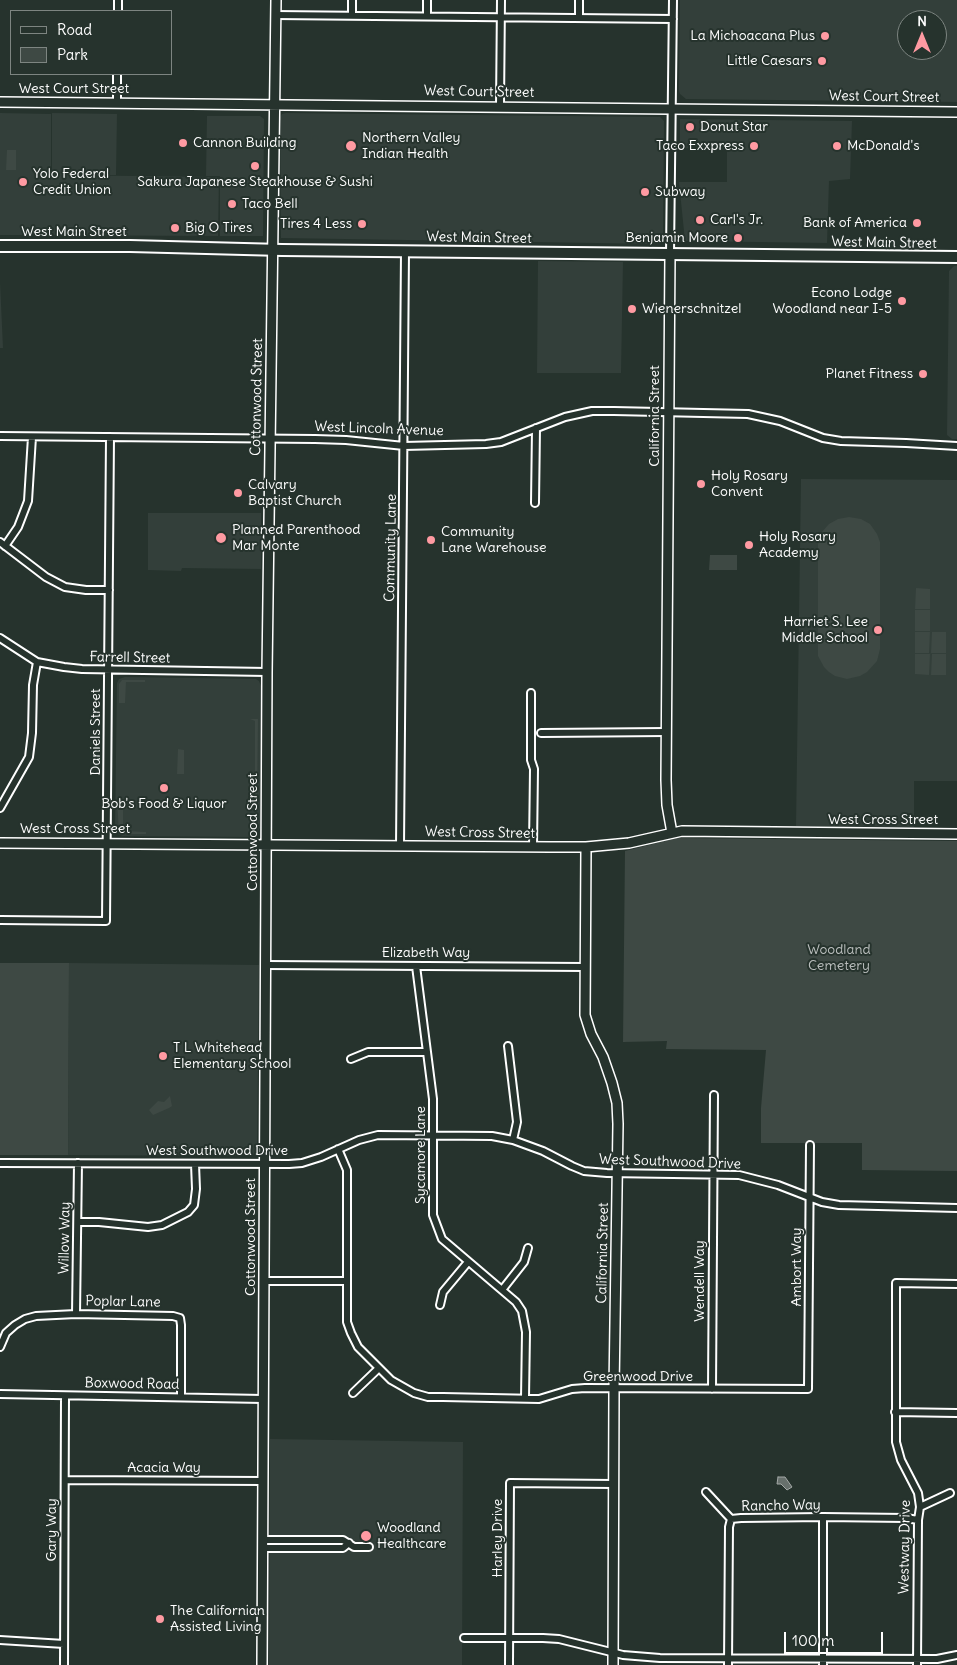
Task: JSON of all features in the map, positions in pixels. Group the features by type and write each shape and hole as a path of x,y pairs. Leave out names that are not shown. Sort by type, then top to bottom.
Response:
{"main road":[{"name":"West Main Street","path":"0,246 957,257"}],"street":[{"name":"Cottonwood Street","path":"262,1665 267,672 276,0"},
{"path":"352,0 352,16"},
{"path":"427,0 427,16"},
{"path":"500,106 502,0"},
{"path":"578,18 579,0"},
{"name":"California Street","path":"672,833 666,794 666,732 673,0"},
{"path":"276,15 673,19"},
{"path":"117,75 117,103"},
{"name":"West Court Street","path":"0,102 957,112"},
{"name":"Community Lane","path":"400,846 406,251"},
{"name":"West Lincoln Avenue","path":"0,436 270,438 346,440 404,446 486,444 502,442 566,417 592,411 738,413 758,415 780,421 823,438 841,441 957,446"},
{"path":"535,503 536,428"},
{"path":"32,436 28,501 18,526 3,544 46,577 65,587 86,590 109,590"},
{"name":"Daniels Street","path":"0,920 106,921 110,437"},
{"name":"Farrell Street","path":"0,638 37,662 82,669 267,672"},
{"path":"0,808 29,757 32,733 33,686 37,662"},
{"path":"531,693 531,760 534,769 533,847"},
{"path":"541,732 666,732"},
{"name":"West Cross Street","path":"0,843 586,847 642,841 682,831 957,834"},
{"name":"California Street","path":"586,847 586,1021 590,1034 607,1066 617,1103 618,1124 613,1484 613,1665"},
{"name":"Elizabeth Way","path":"266,965 585,967"},
{"name":"Sycamore Lane","path":"416,966 432,1083 433,1215 442,1239 516,1302 522,1311 525,1322 525,1398"},
{"path":"508,1046 518,1122 513,1140"},
{"path":"351,1059 368,1052 427,1052"},
{"name":"Wendell Way","path":"712,1389 714,1095"},
{"name":"West Southwood Drive","path":"0,1163 302,1163 368,1137 378,1135 492,1136 513,1140 543,1151 584,1171 739,1175 755,1178 838,1205 957,1208"},
{"name":"Ambort Way","path":"808,1390 810,1145"},
{"name":"Greenwood Drive","path":"338,1149 347,1170 346,1309 351,1333 358,1347 391,1380 402,1387 428,1397 539,1399 572,1390 808,1390"},
{"name":"Willow Way","path":"76,1314 78,1163"},
{"path":"78,1222 99,1222 148,1228 162,1225 188,1212 194,1205 196,1164"},
{"path":"502,1290 524,1262 528,1248"},
{"path":"440,1305 443,1292 468,1262"},
{"path":"264,1281 347,1281"},
{"name":"Westway Drive","path":"917,1662 918,1520 920,1506 918,1493 901,1460 896,1442 896,1283 957,1284"},
{"name":"Poplar Lane","path":"0,1347 6,1334 15,1324 36,1316 76,1314 166,1315 180,1318 182,1333 181,1397"},
{"path":"353,1393 380,1368"},
{"name":"Boxwood Road","path":"0,1394 264,1398"},
{"name":"Gary Way","path":"64,1665 65,1396"},
{"path":"895,1412 957,1413"},
{"name":"Acacia Way","path":"65,1480 263,1481"},
{"name":"Harley Drive","path":"509,1665 510,1484 613,1484"},
{"path":"706,1492 731,1519"},
{"path":"920,1506 950,1493"},
{"path":"823,1662 824,1518"},
{"name":"Rancho Way","path":"728,1661 729,1527 731,1519 906,1518 918,1520"},
{"path":"262,1544 343,1540 354,1547 369,1547"},
{"path":"464,1638 560,1639 623,1654 660,1658 728,1661 917,1662 957,1655"},
{"path":"0,1640 64,1644"}],"shaded area":[{"path":"680,0 957,0 957,102 686,99 680,94"},
{"path":"0,113 51,114 51,175 219,177 218,236 0,235"},
{"path":"52,113 117,114 116,175 52,175"},
{"path":"286,113 660,117 664,121 663,240 658,244 281,238 280,117"},
{"path":"207,116 260,116 264,119 263,236 220,236 220,176 206,176"},
{"path":"680,119 852,121 850,179 829,181 827,243 685,241 679,182 727,182 727,150 680,148"},
{"path":"538,261 623,262 621,373 537,373"},
{"path":"954,266 957,266 957,439 952,439 947,435 949,271"},
{"path":"0,282 3,348 0,348"},
{"name":"Harriet S. Lee Middle School","path":"801,479 957,480 957,781 914,781 914,827 796,826"},
{"path":"148,513 261,513 261,569 182,568 181,571 148,570"},
{"path":"125,677 256,679 259,681 261,686 260,828 255,836 123,836 118,834 115,828 117,683 119,679"},
{"name":"T L Whitehead Elementary School","path":"69,963 259,965 257,1150 255,1154 249,1156 68,1155"},
{"name":"Woodland Healthcare","path":"270,1439 463,1442 462,1665 269,1665"},
{"path":"778,1477 785,1477 792,1487 787,1490 781,1484 777,1484"}],"green space":[{"path":"7,150 16,150 16,170 6,170"},
{"path":"849,517 861,519 870,524 880,542 880,649 877,661 867,672 847,679 835,676 829,672 818,656 818,544 822,532 829,524 838,519"},
{"path":"710,555 737,555 737,570 709,570"},
{"path":"916,588 930,589 930,609 915,609"},
{"path":"915,610 930,610 930,631 915,631"},
{"path":"915,632 930,632 929,653 915,653"},
{"path":"932,632 946,632 946,653 931,653"},
{"path":"915,654 930,654 929,675 915,674"},
{"path":"932,654 946,654 946,675 931,675"},
{"path":"122,680 145,680 145,682 126,682 125,703 119,703 119,684"},
{"path":"250,719 258,719 257,798 250,798 250,796 255,796 255,721"},
{"path":"178,749 184,750 184,774 177,774"},
{"path":"117,801 123,801 123,831 146,832 146,834 122,834 119,832"},
{"name":"Woodland Cemetery","path":"677,838 957,841 957,1171 862,1170 862,1143 761,1143 761,1108 766,1050 666,1049 667,1041 623,1042 625,851"},
{"path":"0,963 69,963 68,1155 0,1155"},
{"path":"170,1096 172,1106 153,1115 149,1110 158,1101 164,1102"}],"place":[{"name":"La Michoacana Plus","path":"825,36"},
{"name":"Little Caesars","path":"822,61"},
{"name":"Donut Star","path":"690,127"},
{"name":"Cannon Building","path":"183,143"},
{"name":"Northern Valley Indian Health","path":"351,146"},
{"name":"Taco Exxpress","path":"754,146"},
{"name":"McDonald's","path":"837,146"},
{"name":"Sakura Japanese Steakhouse & Sushi","path":"255,166"},
{"name":"Yolo Federal Credit Union","path":"23,182"},
{"name":"Subway","path":"645,192"},
{"name":"Taco Bell","path":"232,204"},
{"name":"Carl's Jr.","path":"700,220"},
{"name":"Bank of America","path":"917,223"},
{"name":"Tires 4 Less","path":"362,224"},
{"name":"Big O Tires","path":"175,228"},
{"name":"Benjamin Moore","path":"738,238"},
{"name":"Econo Lodge Woodland near I-5","path":"902,301"},
{"name":"Wienerschnitzel","path":"632,309"},
{"name":"Planet Fitness","path":"923,374"},
{"name":"Holy Rosary Convent","path":"701,484"},
{"name":"Calvary Baptist Church","path":"238,493"},
{"name":"Planned Parenthood Mar Monte","path":"221,538"},
{"name":"Community Lane Warehouse","path":"431,540"},
{"name":"Holy Rosary Academy","path":"749,545"},
{"name":"Harriet S. Lee Middle School","path":"878,630"},
{"name":"Bob's Food & Liquor","path":"164,788"},
{"name":"T L Whitehead Elementary School","path":"163,1056"},
{"name":"Woodland Healthcare","path":"366,1536"},
{"name":"The Californian Assisted Living","path":"160,1619"}]}
